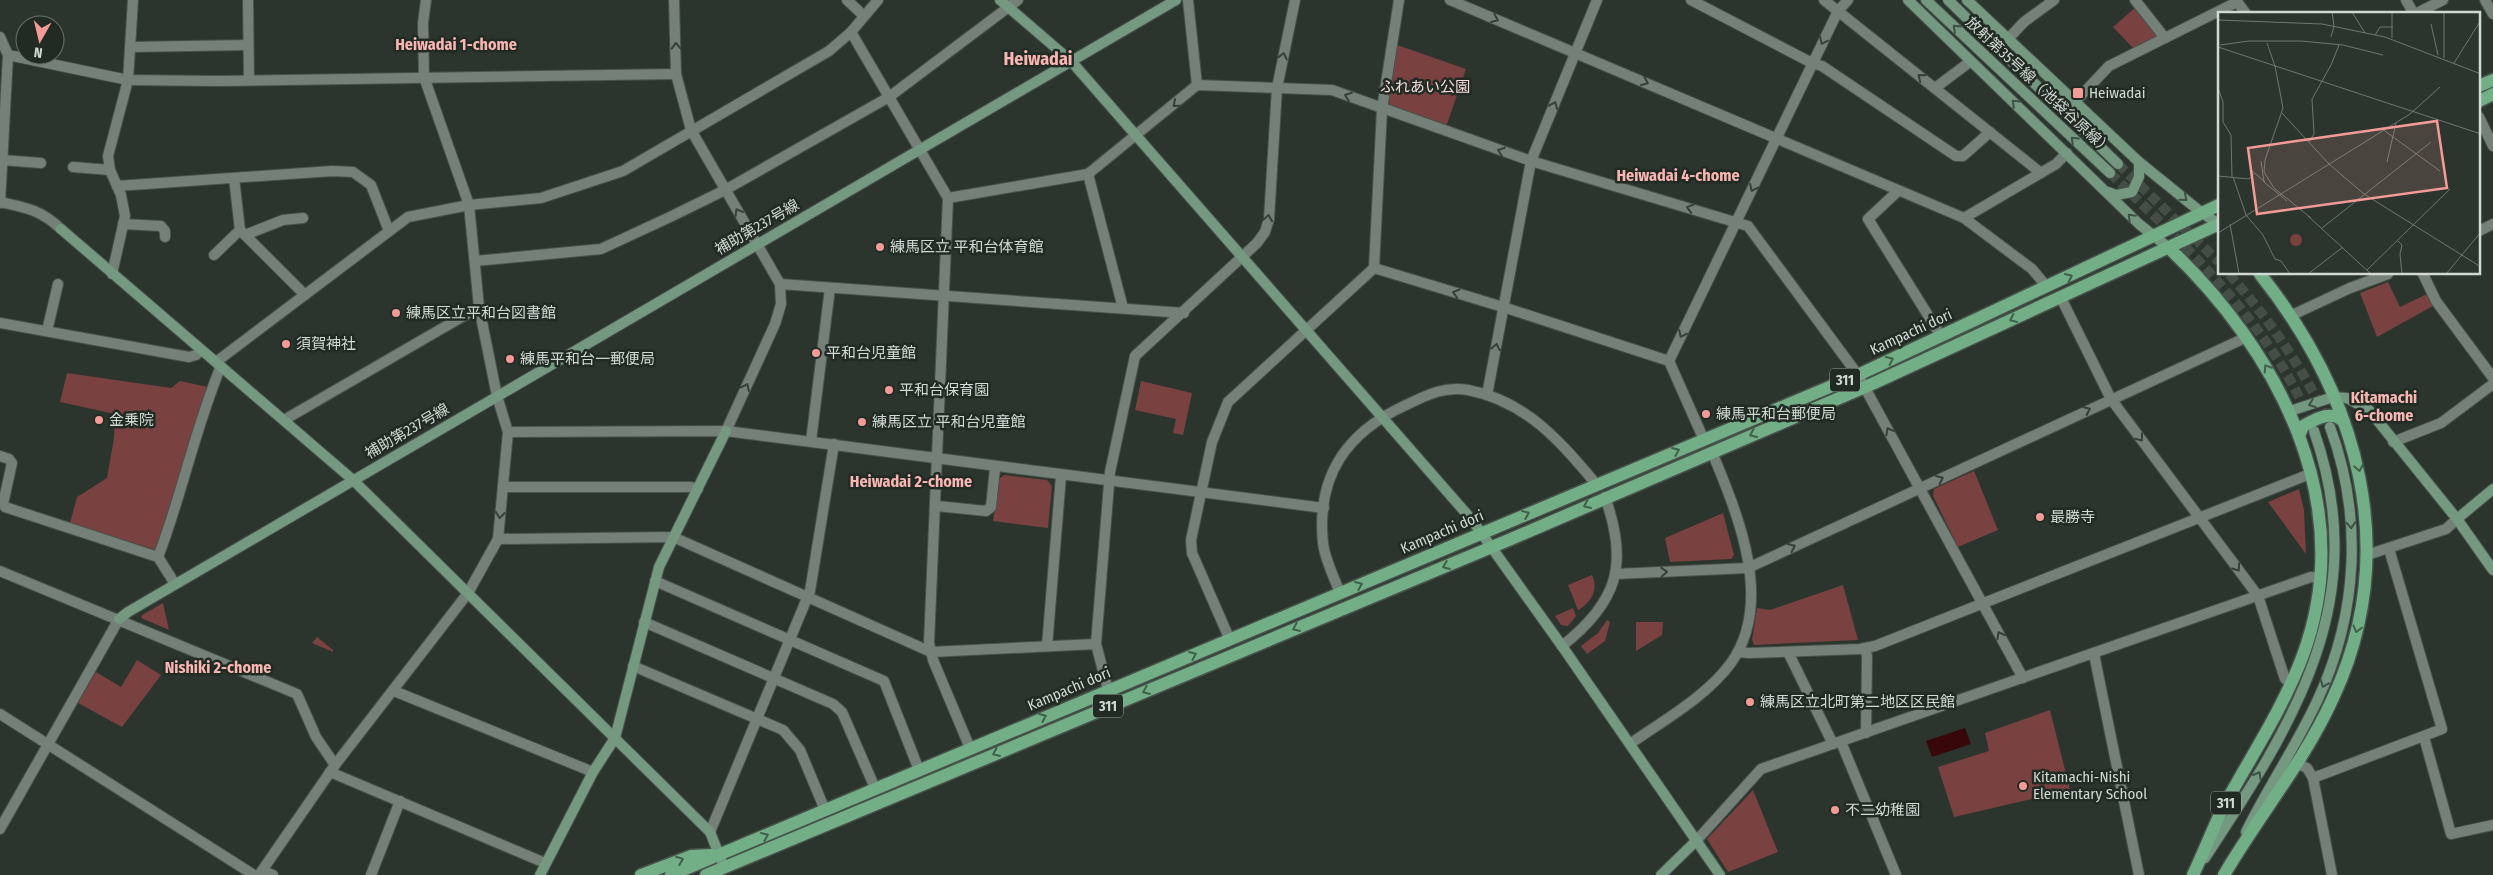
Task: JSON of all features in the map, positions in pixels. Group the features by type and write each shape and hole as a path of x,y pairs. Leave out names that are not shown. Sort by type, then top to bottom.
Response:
{"main road":[{"path":"2480,86 2493,80"},
{"path":"2480,100 2493,94"},
{"name":"Kampachi dori","path":"706,875 722,861 825,810 1858,375 2218,205"},
{"name":"Kampachi dori","path":"671,875 722,861 1491,547 1865,387 2218,224"},
{"path":"2169,248 2190,268 2230,313 2272,376 2290,411 2310,474 2320,523 2320,578 2313,622 2292,682"},
{"path":"2261,275 2290,316 2311,352 2333,397 2357,460 2364,492 2367,555 2361,615 2352,650 2334,698 2298,764"},
{"path":"2299,436 2303,426 2330,415 2339,416 2344,422"},
{"name":"311","path":"2194,875 2224,807 2266,734 2292,682"},
{"name":"311","path":"2224,875 2230,863 2298,764"},
{"path":"642,875 691,856 722,861 713,875"}],"street":[{"path":"112,274 125,206 110,170 108,156 128,80 133,0"},
{"path":"248,0 249,80"},
{"path":"0,714 262,874 333,768 468,593 498,539 508,432 497,396 479,307 469,205 424,77 423,23 426,0"},
{"path":"540,875 593,772 615,738 644,622 664,553 726,431 775,324 781,304 780,284 691,130 676,74 674,0"},
{"path":"847,0 864,16"},
{"path":"158,557 174,516 219,364 305,295 408,217 469,205 541,198 614,174 830,51 852,32 878,0"},
{"path":"1000,0 1071,61 1306,329 1481,534 1562,646 1720,875"},
{"path":"474,261 601,249 725,190 889,97 1018,0"},
{"name":"補助第237号線","path":"119,619 175,584 1176,0"},
{"path":"1188,0 1197,86"},
{"path":"1108,690 1096,644 1109,482 1135,356 1184,313 1262,238 1268,226 1277,88 1295,0"},
{"path":"1230,640 1192,553 1191,540 1212,442 1228,402 1374,268 1382,108 1399,0"},
{"path":"1450,0 1964,218 2032,269 2047,287"},
{"path":"1487,395 1531,162 1597,0"},
{"path":"1691,0 1812,63 1822,66 1956,156 1963,156 1990,132"},
{"path":"1824,0 2041,173"},
{"path":"1669,361 1812,63 1838,11 1848,0"},
{"path":"1908,0 2153,237 2169,248"},
{"name":"放射第35号線（池袋谷原線）","path":"1926,0 2110,173"},
{"name":"放射第35号線（池袋谷原線）","path":"1948,0 2118,164"},
{"path":"1967,0 2074,103 2139,162 2202,213 2218,223"},
{"path":"2008,39 2024,22 2054,0"},
{"path":"2135,0 2165,38"},
{"path":"2406,0 2414,12"},
{"path":"2419,12 2443,0"},
{"path":"2486,0 2493,14"},
{"path":"2074,103 2109,66 2236,1 2244,12"},
{"path":"852,32 948,198 931,652 970,748"},
{"path":"0,38 5,52 0,202 35,209 50,218 112,274 353,480 710,832 722,861"},
{"path":"130,47 248,45"},
{"path":"5,52 128,80 676,74"},
{"path":"1935,88 1971,61"},
{"path":"948,198 1088,174 1197,86 1277,88 1332,90 1531,162 1748,226 1858,375 2023,678"},
{"path":"2480,119 2493,146"},
{"path":"1964,218 2056,164 2067,153"},
{"path":"2,160 41,163"},
{"path":"2106,192 2116,195 2132,192 2139,177 2139,162"},
{"path":"73,167 110,170"},
{"path":"117,186 332,171 353,172 371,185 390,231"},
{"path":"1088,174 1122,308"},
{"path":"234,178 243,232 305,295"},
{"path":"1898,191 1868,219 1941,336"},
{"path":"214,255 243,232 283,220 303,218"},
{"path":"123,224 161,226 165,231 165,237"},
{"path":"2480,230 2493,224"},
{"path":"1374,268 1503,307 1669,361 1704,440"},
{"path":"2290,316 2350,288 2385,275"},
{"path":"2423,275 2436,301 2493,378"},
{"path":"46,332 58,284"},
{"path":"780,284 1184,313"},
{"path":"811,441 830,288"},
{"path":"2061,298 2111,399 2258,596 2285,679 2292,682"},
{"path":"284,420 479,307"},
{"path":"0,323 189,356 196,355 201,350"},
{"path":"1615,574 1748,568 2111,399 2247,338"},
{"path":"2394,442 2441,423 2493,384"},
{"path":"1340,593 1327,561 1323,543 1324,508 1329,479 1337,460 1355,440 1382,417 1439,390 1460,389 1487,395 1515,409 1551,432 1596,484"},
{"path":"2290,411 2333,397 2347,398 2364,406 2456,519 2493,570"},
{"path":"2230,863 2263,797 2318,699 2336,651 2345,617 2351,566 2351,520 2345,474 2330,427"},
{"path":"508,432 726,431 834,444 995,468 1324,508"},
{"path":"2194,875 2276,744 2307,683 2324,635 2333,584 2335,527 2327,471 2314,431"},
{"path":"710,832 807,598 834,444"},
{"path":"1630,744 1709,686 1726,669 1738,652 1744,638 1749,615 1748,568 1735,509 1712,452"},
{"path":"0,456 9,459 12,463 4,504 5,508 158,557 175,584"},
{"path":"937,506 986,512 991,507 995,468"},
{"path":"1738,652 1788,652 1875,646 2201,519 2310,474"},
{"path":"1047,646 1061,476"},
{"path":"503,487 682,486 698,489"},
{"path":"2367,555 2446,528 2493,489"},
{"path":"1562,646 1595,616 1603,604 1615,574 1616,538 1605,497"},
{"path":"498,539 673,537 931,652 1096,644"},
{"path":"2313,778 2440,731 2442,727 2389,549"},
{"path":"0,571 297,694 316,737 333,768 400,801 545,863"},
{"path":"1661,875 1697,840 1761,769 2310,577 2320,578"},
{"path":"655,581 884,681 919,770"},
{"path":"0,830 119,619"},
{"path":"644,622 833,704 842,712 875,788"},
{"path":"1865,648 1867,656 1866,733"},
{"path":"1788,652 1837,743 1896,875"},
{"path":"2094,654 2139,875"},
{"path":"634,666 783,730 796,742 825,810"},
{"path":"394,691 593,772"},
{"path":"2424,737 2451,834 2493,826"},
{"path":"2298,764 2307,768 2313,778 2332,875"},
{"path":"371,875 400,801"}],"green space":[{"path":"2136,7 2160,35 2135,50 2113,27"},
{"name":"ふれあい公園","path":"1397,45 1466,69 1446,127 1391,107 1387,102"},
{"path":"2388,282 2400,307 2427,294 2433,306 2377,337 2360,293"},
{"path":"67,373 171,388 180,381 208,387 156,550 70,523 77,497 107,478 114,438 115,414 60,402"},
{"path":"1141,381 1192,393 1183,435 1173,433 1176,419 1135,410"},
{"path":"1974,471 1998,530 1958,547 1933,496 1934,489"},
{"path":"1004,475 1047,480 1052,486 1048,528 993,521 999,479"},
{"path":"2299,489 2304,510 2306,554 2268,502"},
{"path":"1723,513 1734,555 1731,559 1670,562 1665,538"},
{"path":"1592,575 1595,585 1590,600 1578,610 1568,585"},
{"path":"1843,585 1858,640 1754,645 1752,640 1757,608 1770,610"},
{"path":"163,603 169,630 141,618 142,615"},
{"path":"1573,608 1576,616 1568,626 1561,625 1555,616"},
{"path":"1607,620 1610,622 1605,641 1587,654 1581,646 1598,633"},
{"path":"1636,622 1663,622 1662,635 1636,651"},
{"path":"317,637 333,650 333,652 312,643"},
{"path":"137,660 161,675 122,727 78,703 96,672 121,687"},
{"path":"2050,710 2070,790 1954,817 1938,767 1989,751 1985,733"},
{"path":"1753,790 1778,852 1728,872 1707,839"}],"shaded area":[{"path":"1965,728 1971,744 1932,757 1926,741"}],"tunnel":[{"path":"2118,164 2218,261"},
{"path":"2110,173 2198,260 2251,322 2275,356 2296,391 2313,428"},
{"path":"2230,275 2258,308 2284,345 2308,383 2328,422"}],"place":[{"name":"Heiwadai","path":"2078,93"},
{"name":"練馬区立 平和台体育館","path":"880,247"},
{"name":"練馬区立平和台図書館","path":"396,313"},
{"name":"須賀神社","path":"286,344"},
{"name":"平和台児童館","path":"816,353"},
{"name":"練馬平和台一郵便局","path":"510,359"},
{"name":"平和台保育園","path":"889,390"},
{"name":"練馬平和台郵便局","path":"1706,414"},
{"name":"金乗院","path":"99,420"},
{"name":"練馬区立 平和台児童館","path":"862,422"},
{"name":"最勝寺","path":"2040,517"},
{"name":"練馬区立北町第二地区区民館","path":"1750,702"},
{"name":"Kitamachi-Nishi Elementary School","path":"2023,786"},
{"name":"不二幼稚園","path":"1835,810"}],"district":[{"name":"Heiwadai 1-chome","path":"456,44"},
{"name":"Heiwadai","path":"1038,59"},
{"name":"Heiwadai 4-chome","path":"1678,175"},
{"name":"Kitamachi 6-chome","path":"2384,406"},
{"name":"Heiwadai 2-chome","path":"911,481"},
{"name":"Nishiki 2-chome","path":"218,667"}]}
